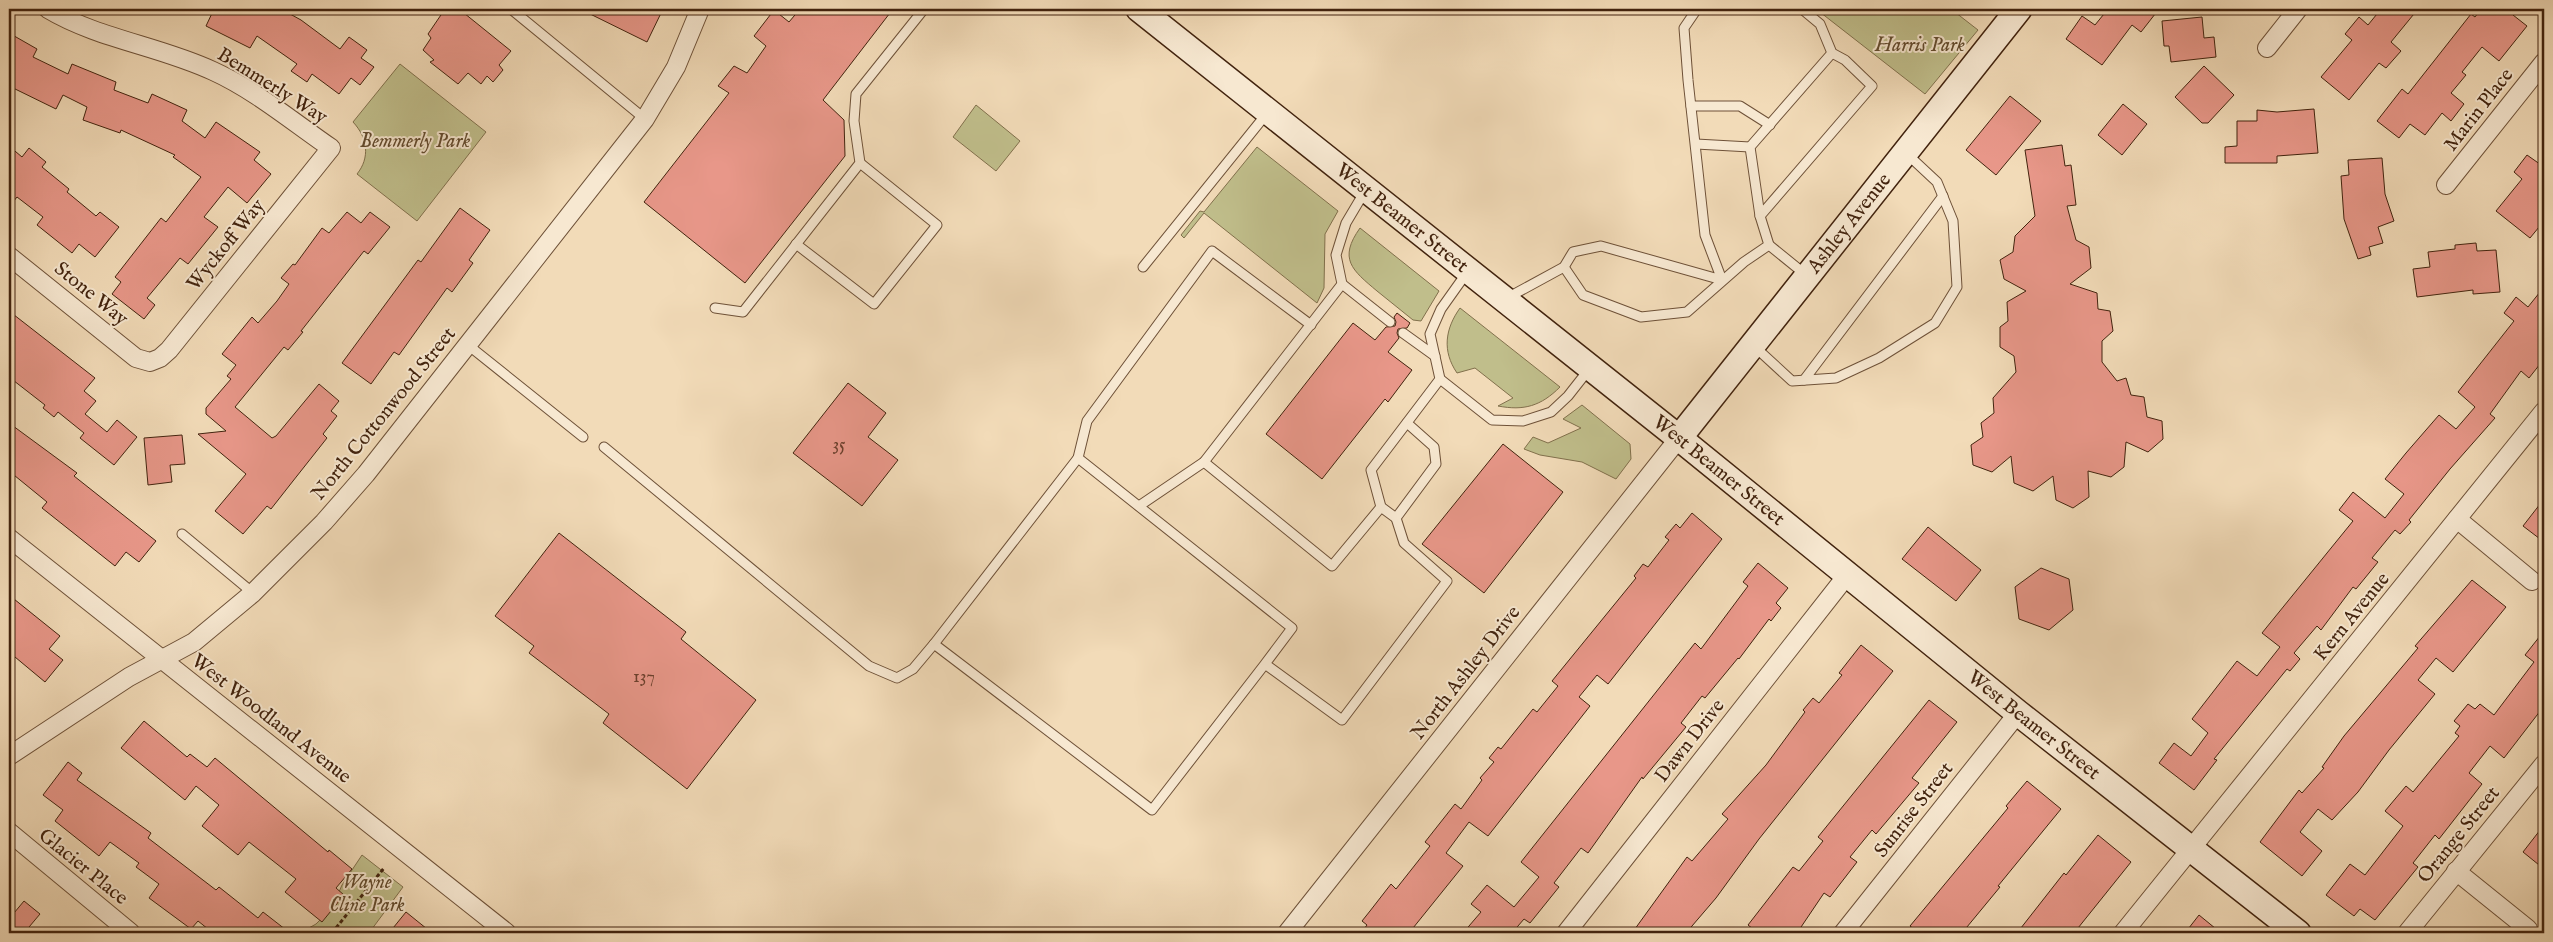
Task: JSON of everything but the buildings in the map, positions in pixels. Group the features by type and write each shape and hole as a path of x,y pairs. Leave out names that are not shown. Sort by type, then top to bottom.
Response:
{"street":[{"name":"Bemmerly Way","path":"48,9 92,28 166,52 214,71 331,148"},
{"name":"North Cottonwood Street","path":"9,756 160,659 194,642 254,593 324,522 366,474 645,119 676,67 700,9"},
{"name":"West Beamer Street","path":"1139,9 1679,438 2018,713 2298,933"},
{"name":"Ashley Avenue","path":"1679,438 2019,9"},
{"path":"2267,48 2298,9"},
{"name":"Marin Place","path":"2446,185 2544,62"},
{"name":"Wyckoff Way","path":"150,362 160,358 169,350 331,148"},
{"name":"Stone Way","path":"9,256 136,358 150,362"},
{"name":"Kern Avenue","path":"2123,933 2544,411"},
{"name":"North Ashley Drive","path":"1287,933 1679,438"},
{"path":"2457,518 2532,581"},
{"name":"West Woodland Avenue","path":"9,538 507,933"},
{"name":"Dawn Drive","path":"1566,933 1848,574"},
{"name":"Sunrise Street","path":"1843,933 2018,713"},
{"name":"Orange Street","path":"2407,933 2544,764"},
{"name":"Glacier Place","path":"9,832 131,933"},
{"path":"2456,871 2528,929"}],"lane":[{"path":"511,9 645,119"},
{"path":"796,244 874,304 937,225 860,163 854,121 856,94 924,9"},
{"path":"1697,9 1684,28 1705,235 1722,280"},
{"path":"1760,216 1872,86 1845,60 1832,53 1820,24 1802,9"},
{"path":"1750,147 1832,53"},
{"path":"1692,106 1740,106 1770,125"},
{"path":"1144,267 1268,112"},
{"path":"1696,144 1750,147"},
{"path":"1750,147 1760,216 1769,246 1807,276"},
{"path":"1753,345 1792,381 1836,378 1879,358 1935,323 1957,287 1954,221 1937,182 1905,152"},
{"path":"714,308 743,312 860,163"},
{"path":"1366,190 1346,224 1336,255 1342,284 1390,322"},
{"path":"1804,380 1943,196"},
{"path":"1504,299 1564,267 1573,252 1601,246 1722,280"},
{"path":"1564,267 1583,295 1641,318 1687,312 1722,280 1769,246"},
{"path":"604,447 869,666 897,678 914,669 1078,458 1087,421 1212,251 1311,325"},
{"path":"1468,271 1441,309 1430,334 1440,379 1492,420 1523,421 1551,412 1568,396 1590,368"},
{"path":"1139,506 1204,462 1342,284"},
{"path":"1403,333 1435,356"},
{"path":"468,345 583,437"},
{"path":"1265,664 1342,720 1447,581 1404,543 1396,518 1381,507 1371,470 1440,379"},
{"path":"1396,518 1436,464 1434,447 1406,423"},
{"path":"934,644 1152,810 1292,628 1078,458"},
{"path":"1204,462 1332,566 1381,507"},
{"path":"182,534 254,593"}],"path":[{"path":"332,933 384,868"}],"green space":[{"name":"Harris Park","path":"1816,9 1951,9 1978,30 1925,94"},
{"name":"Bemmerly Park","path":"400,64 486,132 417,221 357,174 364,161 366,148 362,135 353,122"},
{"path":"976,105 1020,141 996,171 953,137"},
{"path":"1257,147 1338,211 1325,234 1324,288 1317,303 1204,213 1184,238 1181,235 1200,211 1204,212"},
{"path":"1360,228 1439,291 1421,321 1413,320 1368,284 1355,270 1349,256 1353,239"},
{"path":"1460,308 1560,387 1546,399 1532,406 1516,408 1498,406 1513,398 1475,368 1457,373 1452,365 1447,348 1447,340 1451,324"},
{"path":"1582,405 1630,444 1631,459 1616,479 1582,462 1540,455 1524,449 1533,437 1548,443 1581,428 1563,419"},
{"name":"Wayne Cline Park","path":"362,855 403,887 369,933 300,933 316,924 332,908 342,885"}]}
